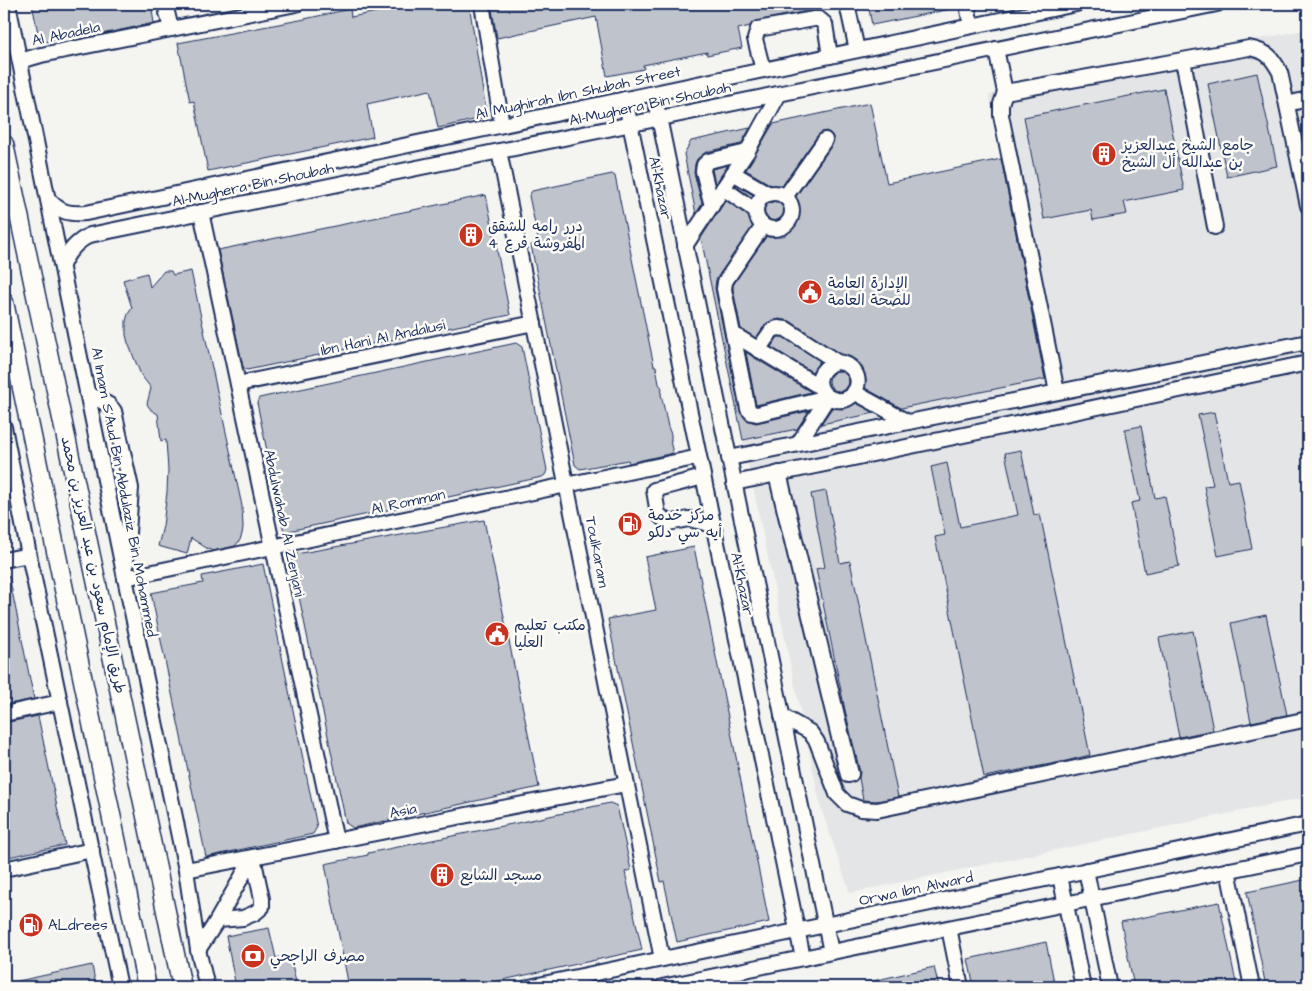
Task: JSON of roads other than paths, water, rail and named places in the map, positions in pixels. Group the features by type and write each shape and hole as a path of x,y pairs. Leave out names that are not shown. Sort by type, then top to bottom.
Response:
{"main road":[{"name":"طريق الإمام سعود بن عبد العزيز بن محمد","path":"4,144 182,987"},
{"path":"4,302 147,987"}],"street":[{"name":"Al Imam S'Aud Bin Abdulaziz Bin Mohammed","path":"8,4 124,578 186,870 198,950 206,987"},
{"path":"166,4 171,29"},
{"name":"Al Abadela","path":"20,61 41,55 296,4"},
{"path":"482,4 502,125"},
{"path":"847,4 857,50"},
{"path":"966,4 970,26"},
{"name":"Al Mughirah Ibn Shubah Street","path":"48,200 61,211 74,214 86,213 970,26 1021,9 1076,4"},
{"name":"Al-Mughera Bin Shoubah","path":"90,235 1216,4"},
{"path":"763,70 756,38 758,29 820,19 824,24 830,56"},
{"path":"1005,92 1249,48 1261,51 1273,60 1280,72 1308,206"},
{"path":"996,49 1005,92 1001,104 1001,115 1057,392"},
{"path":"1183,60 1215,227"},
{"name":"Al-Khazar","path":"654,93 831,952"},
{"path":"686,246 747,152 779,94"},
{"name":"Al-Khazar","path":"625,99 803,958"},
{"path":"1287,104 1308,99"},
{"path":"785,197 824,140"},
{"name":"Toulkaram","path":"499,151 662,959"},
{"path":"712,206 703,171 704,165 708,161 747,152"},
{"path":"733,173 769,194"},
{"path":"723,188 756,211"},
{"path":"774,193 785,197 791,206 791,217 788,222 784,226 773,230 763,226 759,222 756,211 760,200 774,193"},
{"name":"Abdulwahab Al Zenjani","path":"201,212 336,841"},
{"path":"62,265 72,248 90,235 82,228 82,220 86,213"},
{"path":"763,226 725,282 724,289 748,409 752,413 757,414 824,392"},
{"name":"Ibn Hani Al Andalusi","path":"238,384 534,323"},
{"path":"733,334 758,350 824,392 838,400 850,397 857,387 858,380 853,369 837,362 786,329 778,328 772,330 758,350"},
{"path":"729,458 1308,342"},
{"path":"782,473 851,774 848,775 782,473 792,446 824,392 820,376 826,367 837,362"},
{"path":"734,483 1308,363"},
{"path":"1198,364 1202,385"},
{"path":"854,392 908,422"},
{"path":"87,393 109,405 114,411 131,488 124,578"},
{"path":"1013,401 1017,424"},
{"path":"4,427 120,987"},
{"name":"Al Romman","path":"124,578 699,458"},
{"path":"703,477 654,490 658,514 668,523 689,519 713,525"},
{"path":"4,560 29,555"},
{"path":"4,714 60,702"},
{"path":"782,716 810,732 817,742 837,794 847,804 861,809 877,810 1308,720"},
{"name":"Asia","path":"186,870 626,784"},
{"name":"Orwa Ibn Alward","path":"530,987 1308,824"},
{"path":"4,870 92,850"},
{"path":"662,987 1308,854"},
{"path":"215,924 219,920 243,918 255,914 262,907 261,892 252,857"},
{"path":"198,950 215,924 252,857"},
{"path":"1086,870 1110,987"},
{"path":"1228,870 1252,987"},
{"path":"1060,876 1083,987"},
{"path":"949,928 961,987"}],"place":[{"name":"جامع الشيخ عبدالعزيز بن عبدالله أل الشيخ","path":"1104,154"},
{"name":"درر رامه للشقق المفروشة فرع 4","path":"471,235"},
{"name":"الإدارة العامة للصحة العامة","path":"810,292"},
{"name":"مركز خدمة أيه سي دلكو","path":"630,524"},
{"name":"مكتب تعليم العليا","path":"497,634"},
{"name":"مسجد الشايع","path":"442,875"},
{"name":"ALdrees","path":"31,925"},
{"name":"مصرف الراجحي","path":"253,956"}]}
